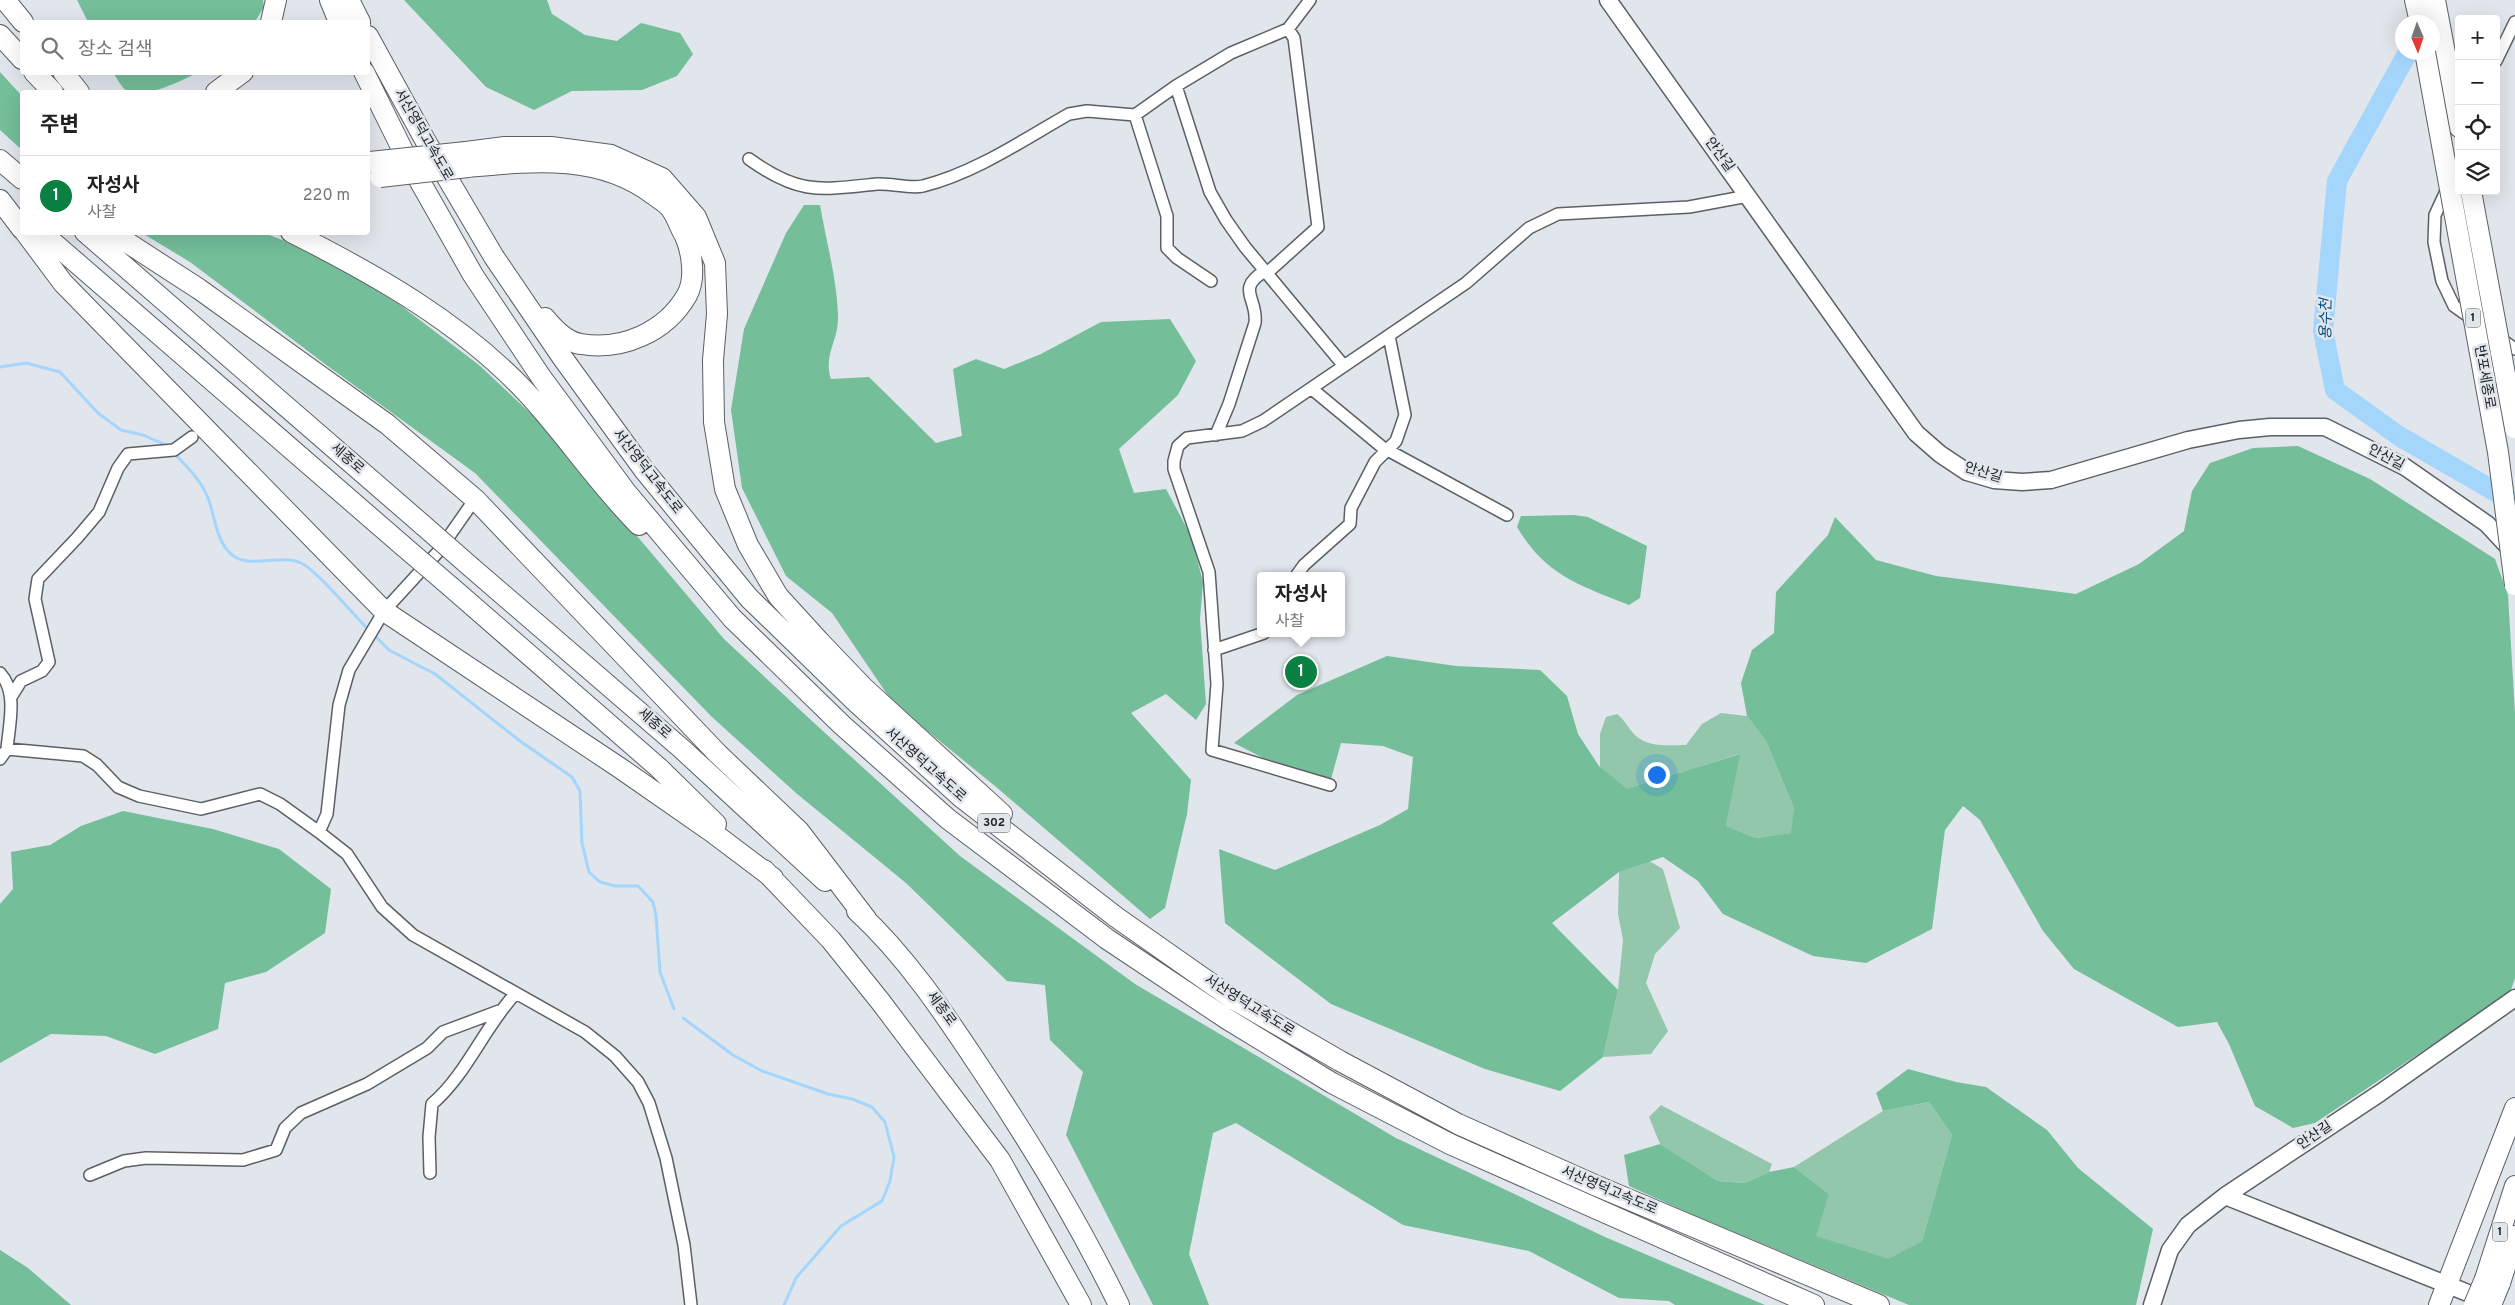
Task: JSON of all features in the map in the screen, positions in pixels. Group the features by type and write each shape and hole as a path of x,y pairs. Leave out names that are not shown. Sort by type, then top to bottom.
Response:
{"highway":[{"path":"5,0 21,20"},
{"path":"272,20 276,0"},
{"path":"330,0 338,20"},
{"path":"349,0 359,20"},
{"path":"2415,0 2418,15"},
{"path":"2435,0 2455,106"},
{"path":"0,35 20,57"},
{"name":"서산영덕고속도로","path":"370,40 425,140 494,257 562,358 644,470 749,598 856,702 961,797 1116,917 1233,999 1340,1062 1458,1124 1596,1186 1879,1305"},
{"name":"반포세종로","path":"2426,60 2498,452 2515,585"},
{"path":"37,75 51,90"},
{"path":"65,75 77,90"},
{"path":"219,90 239,75"},
{"name":"서산영덕고속도로","path":"365,75 406,157 474,275 541,377 626,492 732,618 842,725 948,819 1107,939 1227,1019 1332,1083 1450,1144 1814,1305"},
{"path":"467,159 505,147 551,147 611,155 662,178 696,217 715,264 714,422 725,489 748,545 778,596 864,688 1116,917"},
{"path":"371,170 467,159 570,163 601,170 635,181 671,208 686,240 693,264 688,294 670,318 640,339 609,344 579,344 557,332 494,257"},
{"name":"반포세종로","path":"2472,195 2515,428"},
{"path":"0,198 20,214"},
{"path":"0,198 20,227"},
{"path":"27,235 63,283 381,618 620,768 712,832 772,878 831,940 874,993 1000,1160 1082,1305"},
{"name":"세종로","path":"44,235 659,768 772,878"},
{"name":"세종로","path":"88,235 682,749 867,920 935,998 1025,1135 1100,1267 1119,1305"},
{"path":"116,235 199,289 387,424 475,499 718,754 799,831 867,920"},
{"path":"297,235 394,286 457,330 526,392 618,504 732,618"},
{"path":"2439,1305 2515,1108"},
{"name":"1","path":"2491,1305 2492,1281 2515,1186"},
{"name":"1","path":"2474,1305 2492,1281 2515,1236"}],"street":[{"path":"749,159 797,186 825,190 880,184 921,186 966,170 1069,114 1087,111 1134,115 1176,86 1231,54 1288,29 1310,0"},
{"name":"안산길","path":"1608,0 1916,433 1940,454 1967,472 1994,480 2022,482 2051,480 2188,440 2270,427 2325,427 2405,467 2487,524 2515,554"},
{"path":"2496,60 2515,22"},
{"path":"1216,435 1230,404 1255,323 1256,313 1248,290 1249,284 1255,277 1266,272 1318,227 1294,38 1288,29"},
{"path":"1176,86 1210,192 1226,220 1266,272 1344,366"},
{"path":"1134,115 1166,216 1167,248 1177,258 1211,281"},
{"path":"2455,172 2435,214 2434,242 2442,281 2454,306 2515,349"},
{"path":"1330,785 1212,750 1217,684 1209,572 1174,469 1178,446 1187,438 1242,431 1263,421 1466,283 1529,228 1558,214 1689,207 1748,196"},
{"path":"1299,572 1304,565 1350,524 1351,508 1375,462 1396,441 1405,415 1389,336"},
{"path":"1312,389 1387,449 1507,515"},
{"path":"11,697 21,681 42,671 49,662 36,599 38,579 99,512 118,468 128,454 169,451 192,437"},
{"path":"319,832 327,814 339,706 349,670 362,645 381,618 438,552 475,499"},
{"path":"1214,650 1257,635"},
{"path":"0,673 6,680 11,697 7,749 0,759"},
{"path":"7,749 83,756 97,765 118,787 139,796 201,809 260,794 280,804 347,854 382,907 412,933 585,1032 615,1056 638,1082 649,1103 666,1158 684,1246 690,1305"},
{"path":"430,1173 429,1137 432,1104 447,1091 499,1011 516,993"},
{"name":"안산길","path":"2152,1305 2170,1250 2188,1225 2225,1196 2380,1093 2515,998"},
{"path":"90,1175 124,1161 146,1158 242,1160 276,1150 285,1128 301,1113 367,1084 427,1048 443,1032 499,1011"},
{"path":"2225,1196 2499,1305"}],"green space":[{"path":"77,0 263,0 264,7 256,20 87,20"},
{"path":"404,0 547,0 552,14 585,35 617,41 641,23 680,33 693,54 677,76 642,90 572,91 534,110 486,87"},
{"path":"0,72 20,94 20,148 0,130"},
{"path":"114,75 193,75 156,90 126,90"},
{"path":"804,205 820,205 834,277 838,319 829,363 831,379 869,377 936,443 962,436 953,369 976,359 1004,369 1041,354 1101,322 1170,319 1196,361 1178,395 1119,449 1134,493 1166,489 1191,536 1203,582 1200,619 1206,704 1196,720 1166,694 1131,713 1191,780 1187,814 1165,908 1150,919 995,786 893,703 832,613 786,576 742,488 731,410 744,329 786,233"},
{"path":"145,235 269,235 316,253 400,305 479,365 545,427 724,639 960,856 1135,984 1396,1138 1605,1237 1765,1305 1675,1305 1669,1301 1619,1298 1529,1251 1403,1225 1236,1123 1213,1133 1189,1254 1209,1305 1153,1305 1066,1135 1083,1072 1050,1040 1045,985 1007,981 906,883 796,793 712,717 475,473 329,367 190,262"},
{"path":"2298,446 2370,479 2495,559 2508,595 2515,713 2515,978 2510,993 2315,1123 2293,1128 2255,1106 2229,1044 2217,1022 2178,1027 2074,969 2043,931 1980,820 1963,806 1945,830 1932,929 1866,963 1813,956 1723,914 1698,881 1663,857 1619,872 1552,923 1618,990 1603,1057 1560,1091 1485,1069 1331,1004 1225,923 1219,849 1275,870 1380,825 1408,809 1413,757 1383,746 1341,743 1331,779 1263,758 1234,743 1297,695 1387,656 1456,666 1540,670 1567,696 1578,734 1599,766 1627,789 1740,754 1726,826 1756,838 1791,833 1794,808 1766,741 1747,716 1741,683 1752,650 1774,633 1776,592 1828,535 1835,517 1876,560 1936,576 2076,594 2139,564 2184,531 2192,491 2210,463 2253,448"},
{"path":"1574,515 1588,517 1647,546 1640,598 1629,605 1565,577 1540,557 1528,544 1517,527 1521,516"},
{"path":"1721,713 1747,716 1766,741 1794,808 1792,833 1756,838 1726,826 1739,754 1641,785 1644,828 1600,766 1600,734 1606,717 1617,714 1635,735 1646,742 1659,745 1686,745 1702,724"},
{"path":"123,811 213,829 279,849 331,889 325,933 266,972 225,983 218,1029 155,1054 106,1036 51,1034 0,1063 0,904 13,889 11,852 50,845 81,826"},
{"path":"1649,861 1663,869 1680,928 1655,954 1646,983 1668,1031 1651,1054 1603,1057 1618,990 1623,940 1618,914 1619,872"},
{"path":"1908,1069 1956,1082 1986,1087 2047,1130 2078,1168 2153,1229 2136,1305 1909,1305 1693,1215 1629,1186 1624,1155 1660,1144 1718,1181 1745,1183 1769,1172 1794,1167 1829,1194 1816,1236 1889,1259 1922,1241 1952,1135 1929,1102 1883,1111 1876,1093"},
{"path":"1929,1102 1952,1135 1922,1241 1889,1260 1815,1236 1829,1194 1794,1167 1883,1111"},
{"path":"1661,1105 1772,1164 1769,1172 1745,1183 1718,1181 1660,1144 1649,1117"},
{"path":"0,1250 28,1268 71,1305 0,1305"}],"waterway":[{"name":"용수천","path":"2404,60 2337,181 2323,331 2335,390 2399,436 2515,503"},
{"path":"0,367 26,363 60,372 98,413 121,430 143,435 168,446"},
{"path":"174,453 202,485 219,535 226,549 231,554 238,559 246,561 293,560 301,563 317,575 369,630"},
{"path":"373,634 389,650 435,674 520,741 572,777 580,791 582,843 589,872 600,882 615,886 638,886 653,902 656,916 660,972 674,1009"},
{"path":"683,1018 733,1055 762,1071 872,1107 885,1122 894,1157 890,1181 882,1201 841,1226 796,1278 784,1305"}],"place":[{"name":"자성사","path":"1301,672"}]}
